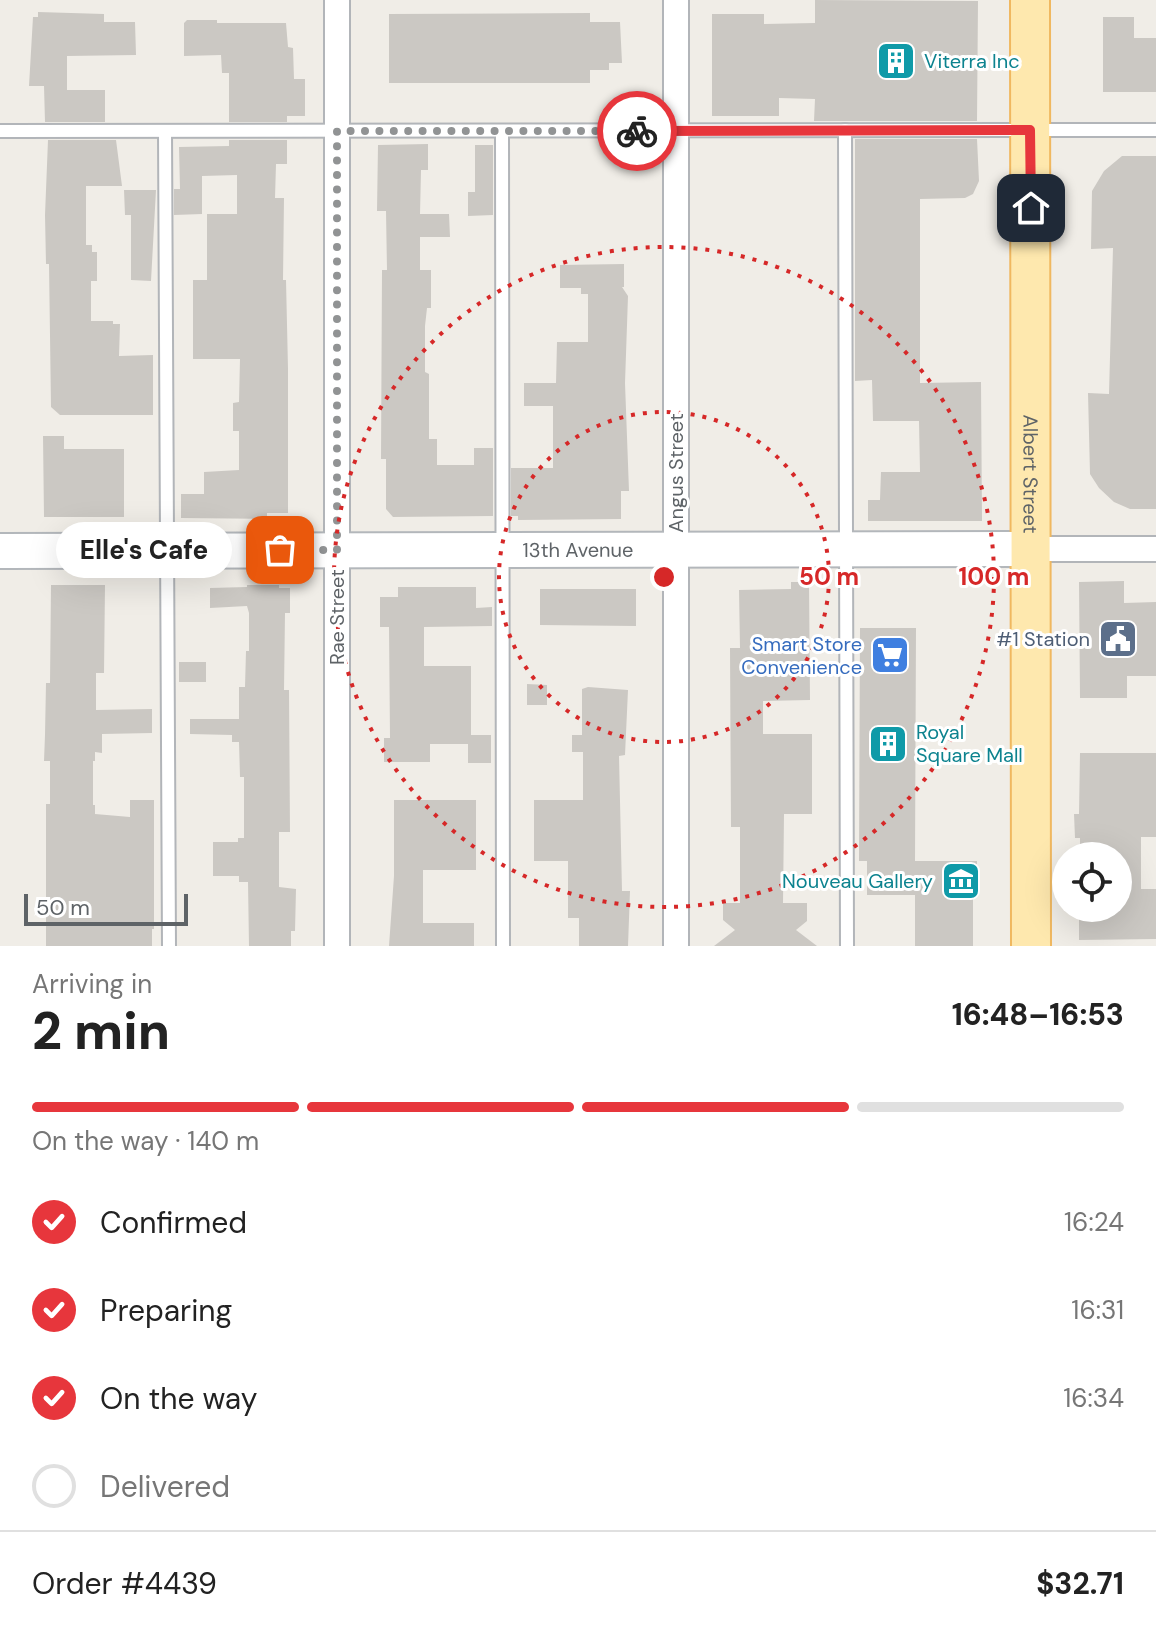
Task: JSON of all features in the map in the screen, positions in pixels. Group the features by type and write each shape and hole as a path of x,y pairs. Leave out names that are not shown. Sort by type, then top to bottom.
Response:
{"main road":[{"name":"Albert Street","path":"1030,0 1031,946"}],"street":[{"name":"Rae Street","path":"337,0 337,946"},
{"name":"Angus Street","path":"676,0 676,946"},
{"name":"13th Avenue","path":"0,551 1156,549"}],"lane":[{"path":"845,130 847,946"},
{"path":"0,131 1156,130"},
{"path":"165,131 169,946"},
{"path":"502,131 503,946"}],"building":[{"name":"Viterra Inc","path":"815,0 978,1 977,121 814,121 815,99 779,98 779,116 712,116 712,14 764,14 764,24 815,23"},
{"path":"38,12 104,14 104,22 135,22 136,55 67,56 67,90 105,90 105,122 45,122 44,86 29,86 33,17 38,17"},
{"path":"590,13 590,22 620,22 622,63 609,63 609,70 590,70 590,83 389,83 389,14"},
{"path":"1103,17 1134,17 1134,38 1156,38 1156,92 1103,92"},
{"path":"187,20 286,23 288,47 293,48 294,79 305,79 305,116 287,116 287,122 229,122 229,73 222,73 221,55 184,56 184,23"},
{"path":"855,139 977,139 979,181 973,194 965,198 920,199 920,383 981,382 982,521 868,521 868,500 880,500 881,472 920,472 919,421 873,421 872,380 855,381"},
{"path":"48,140 116,140 122,186 86,186 86,245 92,245 92,252 97,252 97,281 91,281 91,321 120,324 119,356 153,355 153,415 60,415 51,407 49,264 46,264 45,215"},
{"path":"229,140 287,140 287,164 276,164 275,198 284,198 288,513 267,513 267,519 181,518 181,494 204,494 204,472 239,470 239,431 233,431 233,403 239,402 240,359 193,359 193,280 207,280 207,214 237,214 237,175 202,176 202,214 174,215 174,189 180,189 179,147 229,146"},
{"path":"428,144 428,170 421,170 420,214 449,214 450,237 420,237 420,270 431,270 431,308 427,308 425,326 429,439 437,439 437,465 474,465 474,448 493,448 493,516 393,517 386,509 386,459 381,459 382,270 387,270 386,211 377,211 378,145"},
{"path":"475,145 493,145 493,215 468,216 468,192 475,192"},
{"path":"1122,156 1156,156 1156,509 1130,509 1114,502 1090,474 1088,393 1109,394 1113,248 1091,249 1092,191 1104,171"},
{"path":"124,190 156,190 151,281 131,280 131,215 125,215"},
{"path":"624,264 622,287 628,296 625,383 629,491 621,491 621,519 518,520 518,516 511,516 511,468 553,468 553,406 524,406 524,383 556,383 557,342 588,342 588,294 581,294 581,288 560,288 560,265"},
{"path":"43,436 64,436 64,449 124,449 124,517 44,517"},
{"name":"#1 Station","path":"1124,581 1124,603 1156,602 1156,676 1127,676 1127,698 1080,698 1079,582"},
{"path":"791,582 809,582 810,700 763,701 763,734 812,734 812,814 784,814 783,903 807,903 807,921 796,930 817,946 714,946 735,930 723,920 723,903 740,903 740,827 731,827 730,648 740,648 739,590 791,589"},
{"path":"51,585 105,585 104,673 96,673 96,710 152,709 152,733 102,734 102,753 95,752 93,761 93,805 95,814 130,817 130,800 154,800 152,946 46,946 46,804 50,804 50,761 44,761 46,683 50,683"},
{"path":"247,585 290,588 290,613 285,613 284,690 289,690 290,832 279,832 279,887 296,889 295,931 291,931 291,946 249,946 248,882 239,882 239,876 213,876 213,842 238,842 238,838 244,838 244,777 240,777 239,742 232,742 232,735 190,734 190,719 239,719 239,687 245,687 246,651 249,651 249,613 247,606 210,608 210,588"},
{"path":"398,587 476,587 476,608 492,607 492,626 424,627 424,666 471,666 471,735 491,735 491,763 468,763 468,744 430,744 430,762 384,762 384,738 390,738 389,627 380,627 380,597 398,597"},
{"path":"540,589 636,589 636,626 540,625"},
{"name":"Royal Square Mall","path":"860,628 916,628 915,861 977,861 973,946 915,946 915,895 867,895 867,861 859,861"},
{"path":"179,662 206,662 206,682 179,682"},
{"path":"527,684 547,685 547,705 527,705"},
{"path":"582,689 628,690 625,755 619,756 622,891 630,891 628,946 579,946 579,918 568,918 568,861 534,861 534,800 583,800 583,752 572,752 572,735 582,735"},
{"path":"1080,753 1156,753 1156,837 1141,837 1141,889 1156,889 1156,939 1079,940 1079,922 1132,922 1132,842 1080,842 1080,838 1075,838 1074,814 1079,814"},
{"path":"394,800 476,800 476,870 423,870 423,923 474,923 474,946 389,946 394,876"}],"way so far":[{"path":"280,550 337,550 337,131 637,131"}],"place":[{"name":"Viterra Inc","path":"896,61"},
{"name":"Elle's Cafe","path":"280,550"},
{"name":"#1 Station","path":"1118,639"},
{"name":"Smart Store Convenience","path":"890,655"},
{"name":"Royal Square Mall","path":"888,744"},
{"name":"Nouveau Gallery","path":"961,881"}],"route":[{"path":"637,131 1030,130 1031,208"}]}
